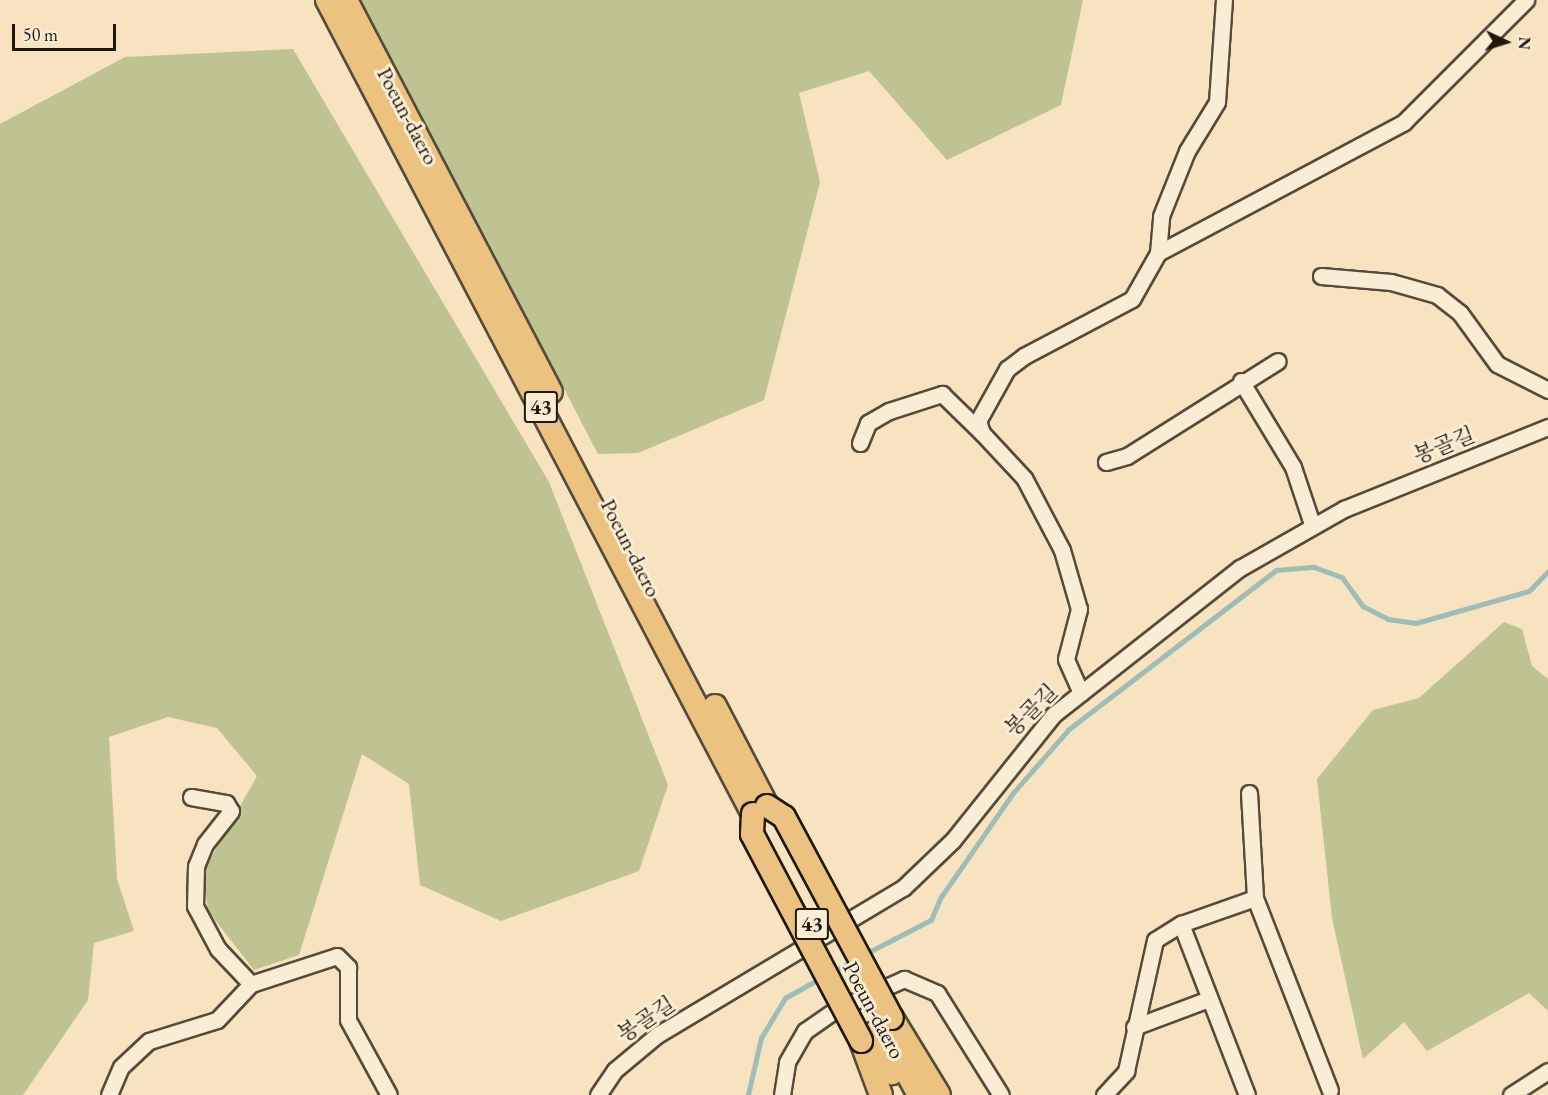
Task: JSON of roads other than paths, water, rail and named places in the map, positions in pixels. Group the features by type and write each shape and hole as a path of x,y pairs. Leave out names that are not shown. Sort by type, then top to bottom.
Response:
{"highway":[{"name":"Poeun-daero","path":"327,0 760,810"},
{"name":"Poeun-daero","path":"346,0 760,810"},
{"path":"881,1095 877,1030 784,817 760,810 752,834 877,1030 939,1095"},
{"name":"Poeun-daero","path":"877,1030 904,1095"},
{"name":"Poeun-daero","path":"877,1030 919,1095"}],"street":[{"path":"982,434 983,408 1007,369 1092,319 1125,306 1158,253 1161,216 1187,151 1217,102 1224,0"},
{"path":"1158,253 1404,122 1526,0"},
{"path":"1321,276 1391,282 1437,295 1460,313 1497,364 1548,390"},
{"path":"1106,462 1127,456 1241,381 1278,361"},
{"path":"1241,381 1293,467 1312,524"},
{"path":"860,442 868,423 889,411 942,394 1024,478 1062,550 1079,609 1066,659 1081,693"},
{"name":"봉골길","path":"601,1090 657,1035 903,888 953,840 1035,734 1081,693 1240,568 1312,524 1548,427"},
{"path":"1249,793 1255,898 1330,1090"},
{"path":"191,797 226,803 231,811 205,844 194,897 202,925 251,984"},
{"path":"1104,1095 1126,1071 1148,952 1165,930 1255,898"},
{"path":"1181,924 1206,1000 1247,1095"},
{"path":"109,1095 134,1052 183,1027 217,1020 251,984 325,957 344,959 348,1020 389,1095"},
{"path":"783,1095 787,1062 806,1031 856,999 904,979 937,993 1000,1095"},
{"path":"1134,1027 1206,1000"},
{"path":"1511,1095 1548,1071"}],"waterway":[{"path":"865,954 931,920 941,897 1013,793 1069,729 1276,570 1314,567 1342,577 1363,606 1388,619 1416,623 1529,591 1548,571"},
{"path":"831,973 853,961"},
{"path":"748,1095 761,1038 785,998 821,978"}]}
